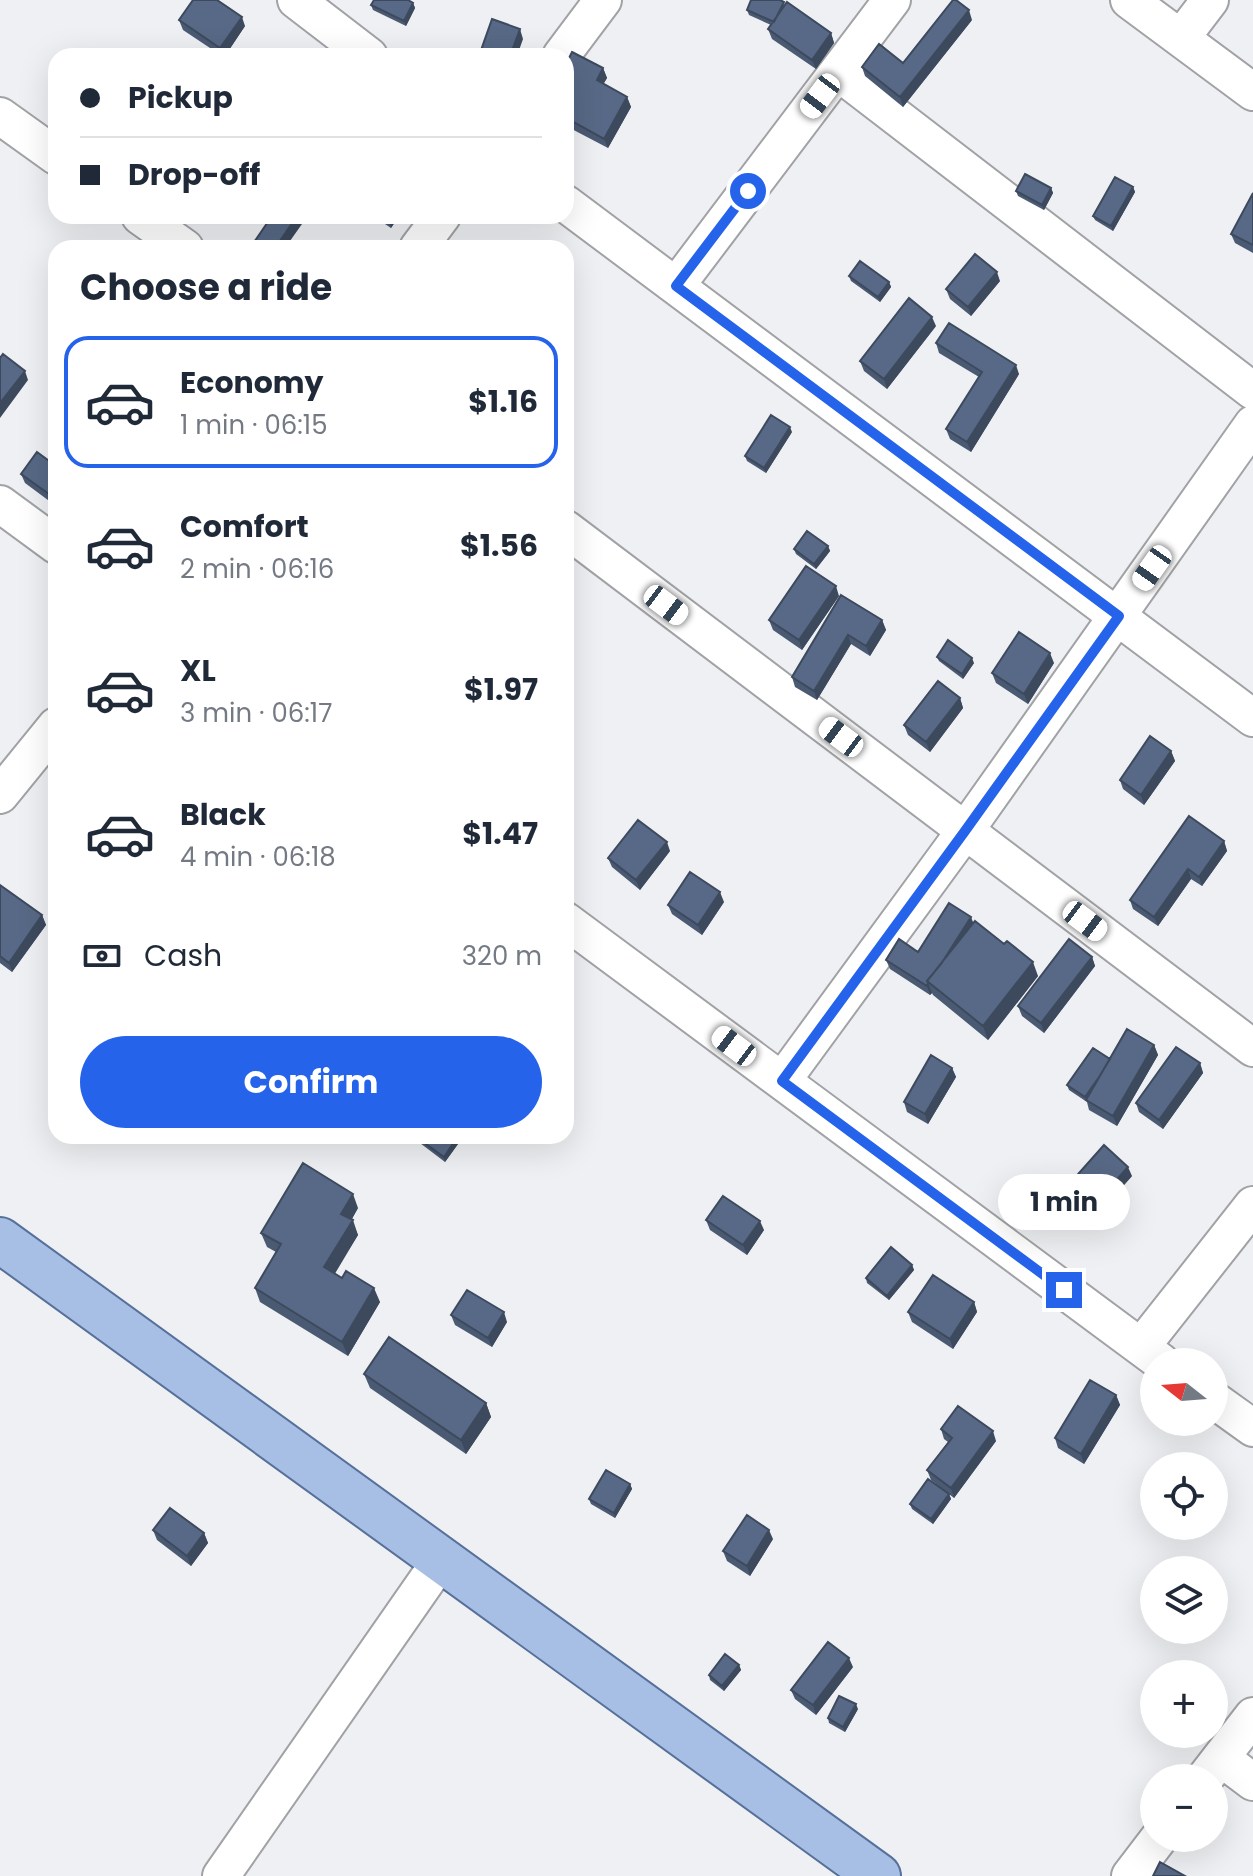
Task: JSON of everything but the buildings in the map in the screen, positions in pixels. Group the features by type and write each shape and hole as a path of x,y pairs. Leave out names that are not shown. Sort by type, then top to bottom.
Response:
{"main road":[{"path":"0,1240 878,1876"}],"street":[{"path":"296,0 359,48"},
{"path":"567,48 603,0"},
{"path":"676,286 892,0"},
{"path":"1129,0 1253,92"},
{"path":"1181,38 1210,0"},
{"path":"838,72 1253,391"},
{"path":"0,116 48,150"},
{"path":"574,210 1253,718"},
{"path":"151,224 174,240"},
{"path":"782,1081 965,831 1253,424"},
{"path":"0,504 48,539"},
{"path":"574,535 1253,1048"},
{"path":"0,795 48,736"},
{"path":"574,927 1142,1348"},
{"path":"1156,1348 1253,1205"},
{"path":"1228,1410 1253,1428"},
{"path":"221,1876 441,1560"},
{"path":"1216,1764 1253,1716"},
{"path":"1228,1773 1253,1782"},
{"path":"1130,1876 1148,1852"}],"route":[{"path":"748,191 676,286 1119,616 782,1081 1064,1290"}]}
